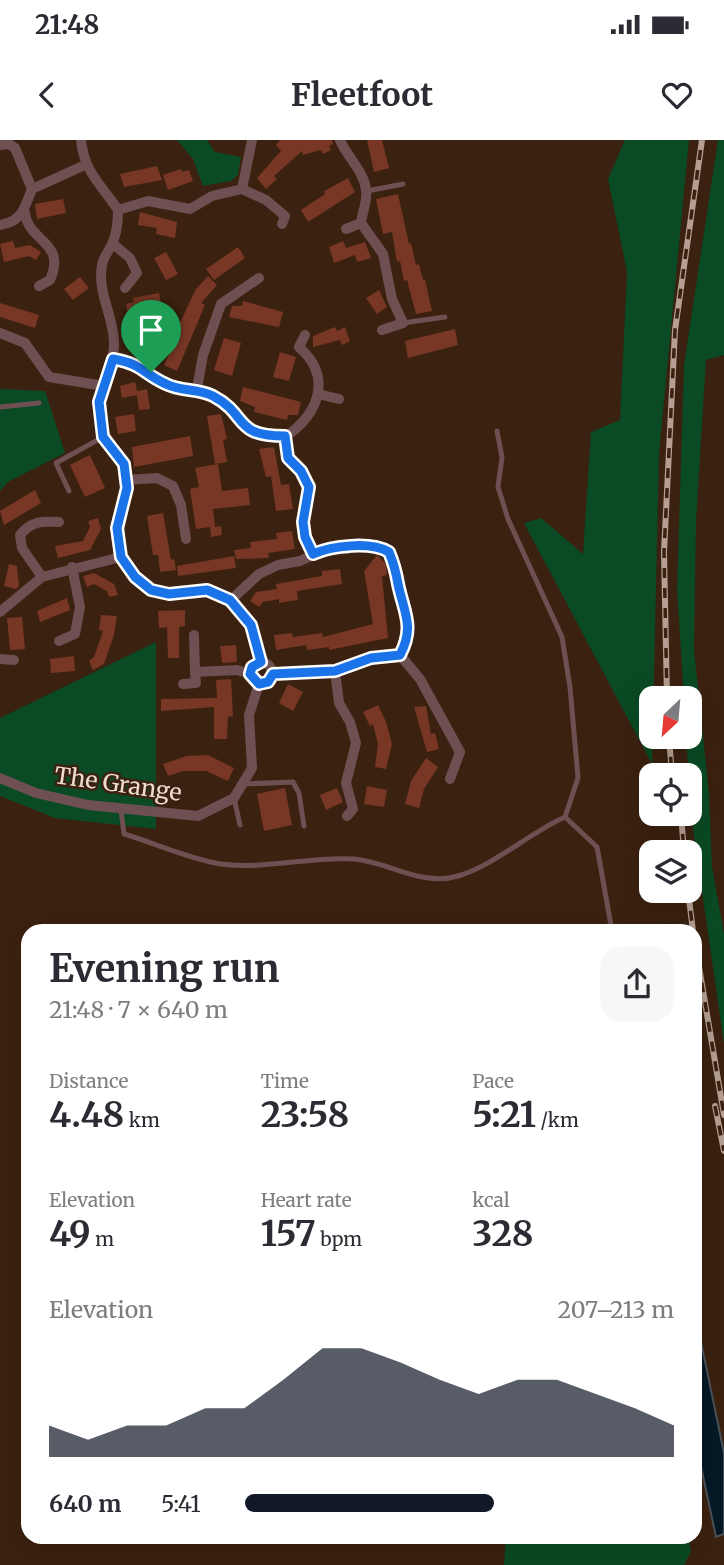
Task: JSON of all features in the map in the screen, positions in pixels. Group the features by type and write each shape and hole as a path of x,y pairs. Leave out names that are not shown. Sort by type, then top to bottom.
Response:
{"street":[{"path":"81,140 85,165 118,210 113,244 102,262 101,292 112,320 113,359 99,402 103,437 124,464 126,480 117,528 121,557 135,577 151,590 169,594 207,590 230,600 251,625 261,662"},
{"path":"242,189 252,140"},
{"path":"340,140 346,155 360,172 367,191 361,223 383,254 392,299 402,323 382,330"},
{"path":"0,145 15,148 32,189 25,213 27,225 49,245 54,258 50,280 39,286"},
{"path":"32,189 85,165"},
{"path":"118,210 148,201 190,209 212,196 242,189 276,207 285,216 282,224"},
{"path":"0,225 13,222 25,213"},
{"path":"346,229 361,223"},
{"path":"113,244 130,258 142,274 125,288"},
{"path":"197,389 203,355 221,304 259,278"},
{"path":"0,333 25,343 40,368 49,377 104,386"},
{"path":"113,359 132,362 173,387 197,389 215,397 248,431 267,436 285,436 302,426 318,394 317,372 313,359 299,347 305,335"},
{"path":"318,394 339,399"},
{"path":"285,436 288,458 301,471 309,487 303,522 305,537 313,554"},
{"path":"126,480 158,478 173,486 181,505 186,539"},
{"path":"42,577 22,548 20,535 27,526 42,521 59,522"},
{"path":"230,600 259,573 328,548 347,549 364,544 389,552 397,569 408,620 408,640 400,655"},
{"path":"0,612 42,577 121,557"},
{"path":"59,641 75,634 80,607 72,568"},
{"path":"183,684 196,683 194,635"},
{"path":"273,674 335,671 371,658 400,655"},
{"path":"400,655 420,679 460,752 450,779"},
{"path":"0,659 14,660"},
{"path":"250,674 252,667 261,662 268,664 273,674"},
{"path":"195,672 237,670 250,674 259,684"},
{"path":"335,671 339,703 350,722 356,743 345,783 353,809 347,816"},
{"path":"259,684 268,682 273,674"},
{"path":"234,798 252,768 249,715 259,684"},
{"name":"The Grange","path":"0,778 62,800 121,810 198,816 234,798"}],"lane":[{"path":"367,191 404,184"},
{"path":"402,323 445,317"},
{"path":"0,407 39,403"},
{"path":"121,810 124,834 221,864 312,858 358,859 432,880 456,877 471,871 540,828 565,817 578,778 570,687 562,637 508,519 498,486 502,457 496,431"},
{"path":"69,491 56,463 103,437"},
{"path":"243,783 273,785 293,782 299,793 304,826"},
{"path":"234,798 240,825"},
{"path":"565,817 597,847 611,924"}],"green space":[{"path":"177,140 207,140 215,152 241,157 238,175 231,181 203,186 193,159"},
{"path":"625,140 689,140 659,453 654,686 639,686 639,740 524,523 541,518 583,554 591,432 620,420 627,272 608,179"},
{"path":"718,140 724,140 724,355 706,360 696,521 694,650 698,686 683,686 677,590 684,365"},
{"path":"0,389 45,391 65,453 8,482 0,491"},
{"path":"156,642 156,829 55,818 0,796 0,718"},
{"path":"702,726 709,793 712,867 724,934 724,1044 702,891 702,840 695,840 693,826 702,826 702,763 688,763 687,749 702,749"},
{"path":"644,749 652,749 651,763"},
{"path":"506,1544 690,1544 691,1551 684,1565 504,1565"}],"water":[{"path":"702,1347 724,1453 724,1534 716,1537 702,1471"}],"building":[{"path":"280,140 332,140 333,144 329,146 331,150 323,154 321,150 303,155 302,151 274,176 277,179 266,189 257,178 281,151 276,145"},
{"path":"367,140 382,140 389,168 374,172"},
{"path":"157,166 162,180 124,187 120,174"},
{"path":"181,169 182,172 189,170 193,181 168,190 163,175"},
{"path":"348,178 355,192 308,222 301,210 325,194 324,191"},
{"path":"398,194 409,244 411,243 416,265 419,264 425,280 432,311 416,314 407,280 404,281 400,261 397,262 392,232 383,234 376,199"},
{"path":"63,199 66,213 37,219 35,204"},
{"path":"140,212 177,222 175,238 156,234 157,228 138,225"},
{"path":"13,241 15,248 30,245 41,252 36,260 29,256 4,262 0,244"},
{"path":"343,241 346,248 365,242 371,258 357,262 355,255 334,263 329,247"},
{"path":"238,247 245,258 214,280 206,269"},
{"path":"166,252 178,274 166,280 154,258"},
{"path":"208,276 217,285 201,303 205,305 177,371 164,365 174,343 171,342 196,289"},
{"path":"80,277 89,288 73,300 64,289"},
{"path":"379,290 387,307 377,314 366,298"},
{"path":"159,293 162,308 128,315 126,304 134,302 133,298"},
{"path":"243,301 283,312 279,327 229,317 232,306 242,306"},
{"path":"0,303 39,315 35,328 0,317"},
{"path":"335,327 337,331 345,327 350,341 342,345 340,340 313,347 313,336"},
{"path":"455,329 458,345 408,358 405,341"},
{"path":"224,338 241,343 232,376 214,370"},
{"path":"280,352 296,357 289,381 273,377"},
{"path":"135,382 137,391 147,389 150,409 139,410 137,395 122,398 120,386"},
{"path":"243,387 301,402 298,415 288,415 287,420 254,412 255,407 240,401"},
{"path":"134,414 136,431 118,434 115,417"},
{"path":"221,414 227,439 223,440 227,462 215,464 207,416"},
{"path":"190,436 193,456 134,467 132,447"},
{"path":"274,447 281,485 289,484 293,509 276,511 271,476 266,477 259,449"},
{"path":"90,455 105,488 85,497 70,465"},
{"path":"218,464 222,491 248,488 250,505 213,509 215,527 221,526 222,535 211,537 210,527 196,529 190,489 199,487 195,468"},
{"path":"35,490 41,503 4,525 0,511"},
{"path":"163,513 171,560 174,559 176,570 160,572 158,555 153,555 147,516"},
{"path":"98,518 101,529 90,550 58,558 55,546 83,541 90,527 88,521"},
{"path":"292,531 295,549 268,553 269,558 236,559 234,550 251,548 250,542 277,539 276,533"},
{"path":"377,555 386,564 387,575 382,576 388,638 329,650 329,647 307,650 306,645 276,650 274,635 292,633 293,637 322,633 323,637 373,624 364,571"},
{"path":"234,556 236,568 178,576 177,566"},
{"path":"9,564 17,566 19,586 16,589 4,586"},
{"path":"340,569 342,584 297,591 298,600 279,603 279,599 263,602 259,607 250,601 256,592 277,589 276,584 322,576 322,571"},
{"path":"94,573 114,584 118,595 109,597 107,591 94,584 87,587 83,576"},
{"path":"67,598 70,610 40,622 37,611"},
{"path":"185,610 185,626 179,627 179,658 168,658 167,627 159,628 158,611"},
{"path":"101,615 117,616 104,664 93,670 89,661 94,657 103,631 99,630"},
{"path":"22,617 25,649 10,650 7,618"},
{"path":"236,645 237,662 222,663 220,646"},
{"path":"74,656 75,671 51,673 50,659"},
{"path":"231,679 233,716 228,717 227,739 214,739 214,707 161,711 161,699 217,698 216,680"},
{"path":"288,684 303,692 293,711 279,703"},
{"path":"378,705 392,744 386,769 375,767 378,744 373,724 370,726 363,712"},
{"path":"426,706 431,734 435,733 439,749 427,752 414,707"},
{"path":"208,755 234,768 228,781 206,771 183,771 168,776 163,764 187,756"},
{"path":"426,758 438,767 424,789 419,808 405,804 411,781"},
{"path":"367,786 387,790 384,807 364,804"},
{"path":"285,788 292,825 264,831 257,794"},
{"path":"337,788 343,802 326,810 320,795"}],"railway":[{"path":"667,686 664,552 675,330 702,140"},
{"path":"670,749 671,763"},
{"path":"682,826 683,840"},
{"path":"690,903 692,924"},
{"path":"702,985 724,1115"},
{"path":"715,1106 724,1151"}],"route":[{"path":"113,359 132,362 151,372 163,383 182,390 197,389 215,397 231,410 248,431 267,436 285,436 288,458 301,471 309,487 303,522 305,537 313,554 328,548 347,549 364,544 389,552 397,569 398,585 408,620 408,640 400,655 371,658 335,671 273,674 271,680 265,684 255,683 250,674 251,670 261,662 251,625 230,600 207,590 169,594 151,590 135,577 121,557 117,528 127,488 124,464 103,437 99,402 113,359"}]}
